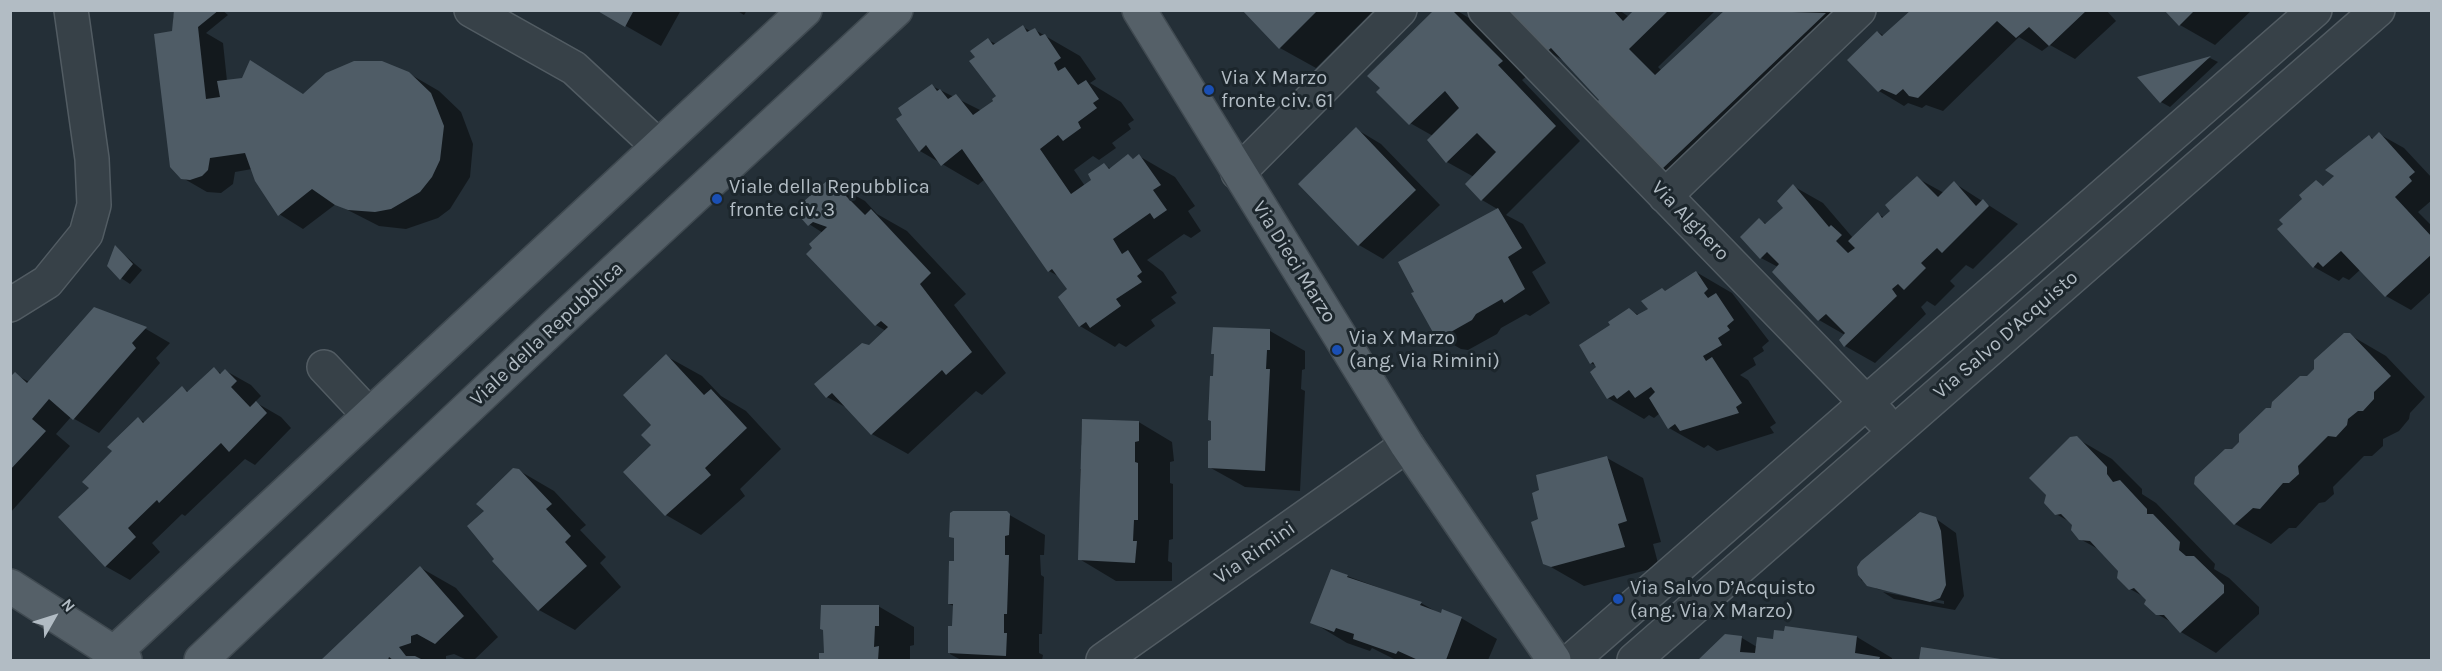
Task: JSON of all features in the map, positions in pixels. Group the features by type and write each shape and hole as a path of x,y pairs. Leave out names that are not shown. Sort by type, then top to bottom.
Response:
{"main road":[{"path":"10,586 115,658 369,415 805,10"},
{"name":"Viale della Repubblica","path":"201,660 556,324 896,10"},
{"name":"Via Dieci Marzo","path":"1139,10 1407,445 1554,660"}],"street":[{"path":"10,305 47,282 86,234 94,205 92,159 71,10"},
{"path":"471,10 574,68 658,146"},
{"path":"1238,173 1400,10"},
{"name":"Via Alghero","path":"1485,10 1895,432"},
{"path":"2317,10 2344,40"},
{"name":"Via Salvo D'Acquisto","path":"1572,660 2317,10"},
{"name":"Via Salvo D'Acquisto","path":"1634,660 2378,10"},
{"path":"1665,195 1854,12"},
{"path":"324,366 369,415"},
{"name":"Via Rimini","path":"1103,660 1407,445"}],"building":[{"path":"174,10 219,10 198,27 206,99 220,97 217,81 242,78 250,60 303,94 326,73 354,61 382,61 409,72 431,93 444,126 440,160 432,177 420,192 391,209 375,212 348,210 335,205 312,189 278,216 255,181 245,153 210,158 208,170 202,176 190,180 181,179 170,167 154,34 172,31"},
{"path":"596,10 634,10 625,27"},
{"path":"1242,10 1318,10 1279,49"},
{"path":"1434,10 1452,10 1503,61 1498,65 1556,126 1481,201 1465,184 1496,152 1477,133 1446,163 1427,140 1459,108 1445,91 1409,125 1376,92 1380,88 1367,76"},
{"path":"1506,10 1613,10 1623,21 1634,10 1669,10 1629,49 1655,75 1725,10 1826,13 1661,170 1595,103 1599,100 1551,48 1546,52"},
{"path":"1911,10 2087,10 2049,46 2029,27 2016,38 1997,21 1918,98 1909,96 1903,89 1896,95 1882,89 1878,92 1847,60 1877,31 1882,36"},
{"path":"2164,10 2195,10 2179,26"},
{"path":"1023,25 1027,32 1035,28 1040,36 1045,34 1061,58 1054,63 1058,71 1065,67 1078,85 1086,80 1099,99 1093,103 1097,108 1078,122 1081,128 1063,141 1058,135 1040,149 1071,194 1091,180 1088,174 1104,163 1109,169 1128,154 1133,159 1139,154 1161,185 1153,190 1167,210 1154,219 1150,213 1113,239 1122,254 1128,250 1142,272 1137,276 1142,282 1116,299 1121,306 1090,328 1086,322 1079,327 1058,297 1067,289 1052,269 1048,272 962,149 941,166 926,145 919,152 896,119 902,115 898,108 932,84 937,91 940,89 948,99 956,94 973,115 993,101 992,99 996,96 969,61 975,57 970,51 988,38 993,45"},
{"path":"2211,56 2160,103 2137,77"},
{"path":"1356,127 1416,190 1358,246 1298,184"},
{"path":"2379,132 2415,172 2409,177 2412,181 2395,197 2432,237 2432,254 2385,297 2341,251 2323,267 2318,262 2313,268 2277,229 2283,224 2279,220 2302,199 2299,195 2316,180 2323,186 2334,176 2325,170 2369,135 2372,139"},
{"path":"1917,176 1938,197 1954,181 1976,206 1983,199 1989,206 1942,253 1937,248 1921,263 1926,268 1904,290 1898,284 1892,289 1897,296 1844,347 1839,340 1845,333 1826,314 1818,321 1772,272 1779,264 1767,252 1760,259 1740,237 1759,218 1765,224 1783,208 1777,201 1793,184 1829,227 1831,225 1842,235 1836,241 1848,253 1855,248 1848,241 1878,212 1882,218 1890,211 1885,205"},
{"path":"829,179 865,215 871,209 931,273 920,284 972,352 946,375 942,370 871,435 832,393 826,398 814,384 862,343 869,345 888,327 881,321 875,326 806,254 812,248 809,244 827,227 813,222 808,226 794,210"},
{"path":"1498,208 1522,248 1508,257 1525,289 1504,303 1502,299 1476,314 1472,320 1442,337 1440,333 1435,336 1411,293 1414,292 1398,262"},
{"path":"115,245 133,264 120,280 107,266"},
{"path":"1696,271 1708,289 1704,293 1708,298 1716,293 1734,320 1727,326 1730,330 1718,338 1722,345 1703,356 1706,361 1712,357 1742,403 1736,407 1739,413 1680,431 1675,424 1668,429 1649,398 1655,392 1651,387 1635,398 1629,390 1617,399 1614,395 1607,399 1590,372 1596,367 1593,362 1590,364 1579,345 1610,325 1608,322 1629,308 1637,315 1648,309 1641,301 1662,288 1665,291"},
{"path":"94,307 147,327 132,343 136,348 73,420 49,399 32,419 46,431 10,470 10,377 15,372 27,383"},
{"path":"1213,327 1270,329 1270,350 1267,350 1266,369 1270,369 1265,471 1208,468 1208,441 1211,440 1211,421 1208,420 1210,376 1213,376 1214,354 1211,354"},
{"path":"2344,333 2350,333 2391,376 2374,392 2374,399 2363,411 2358,411 2348,419 2347,425 2336,437 2328,436 2298,466 2299,474 2289,483 2283,483 2260,509 2253,508 2234,525 2194,484 2195,477 2225,449 2232,449 2239,442 2239,434 2266,408 2271,408 2272,402 2300,376 2307,376 2314,369 2314,360"},
{"path":"666,354 704,395 711,389 747,428 705,468 711,475 665,516 623,472 651,445 641,435 651,425 623,395"},
{"path":"214,367 220,374 225,369 237,381 231,387 250,407 256,401 267,413 229,452 221,443 159,503 157,500 128,528 136,537 105,567 58,517 89,488 82,482 112,451 107,447 138,417 143,423 182,386 187,392"},
{"path":"1082,419 1139,421 1139,441 1135,442 1135,462 1138,463 1138,520 1134,520 1133,541 1137,541 1135,563 1078,560"},
{"path":"2077,436 2107,467 2107,474 2113,482 2120,480 2147,509 2147,514 2153,514 2180,542 2179,550 2186,556 2194,556 2224,585 2224,593 2180,633 2164,615 2156,615 2144,604 2146,600 2134,588 2129,590 2117,578 2118,571 2090,541 2079,540 2071,530 2072,525 2061,514 2055,515 2044,503 2046,495 2029,478 2070,437"},
{"path":"1607,456 1627,521 1618,524 1625,547 1551,567 1543,564 1531,522 1538,519 1532,493 1539,490 1536,475"},
{"path":"513,468 519,469 552,504 546,509 571,536 565,542 587,566 538,611 492,561 494,559 467,526 484,511 476,504"},
{"path":"953,511 1007,511 1010,514 1009,535 1005,536 1005,555 1009,555 1007,614 1004,614 1004,633 1007,633 1006,656 948,653 948,626 952,626 953,604 948,604 949,561 954,561 954,538 949,537 950,513"},
{"path":"1920,512 1936,517 1941,531 1946,585 1940,598 1930,602 1867,586 1858,575 1857,567 1861,561"},
{"path":"420,566 464,616 435,644 417,634 411,636 411,643 399,647 406,656 415,656 423,660 393,660 389,657 388,660 321,660"},
{"path":"1331,569 1348,575 1347,577 1422,602 1420,605 1441,613 1442,609 1462,617 1446,660 1418,660 1398,651 1396,654 1353,639 1354,634 1336,628 1334,632 1310,623"},
{"path":"821,605 879,605 879,626 875,626 874,647 879,646 878,660 819,660 819,653 824,653 823,630 820,629"},
{"path":"1785,626 1857,636 1855,653 1880,657 1879,660 1698,660 1725,634 1742,636 1740,652 1755,653 1757,637 1773,639 1774,630 1784,631"},
{"path":"1921,647 2001,659 2001,660 1919,660"}],"place":[{"name":"Via X Marzo fronte civ. 61","path":"1209,90"},
{"name":"Viale della Repubblica fronte civ. 3","path":"717,199"},
{"name":"Via X Marzo (ang. Via Rimini)","path":"1337,350"},
{"name":"Via Salvo D’Acquisto (ang. Via X Marzo)","path":"1618,599"}]}
